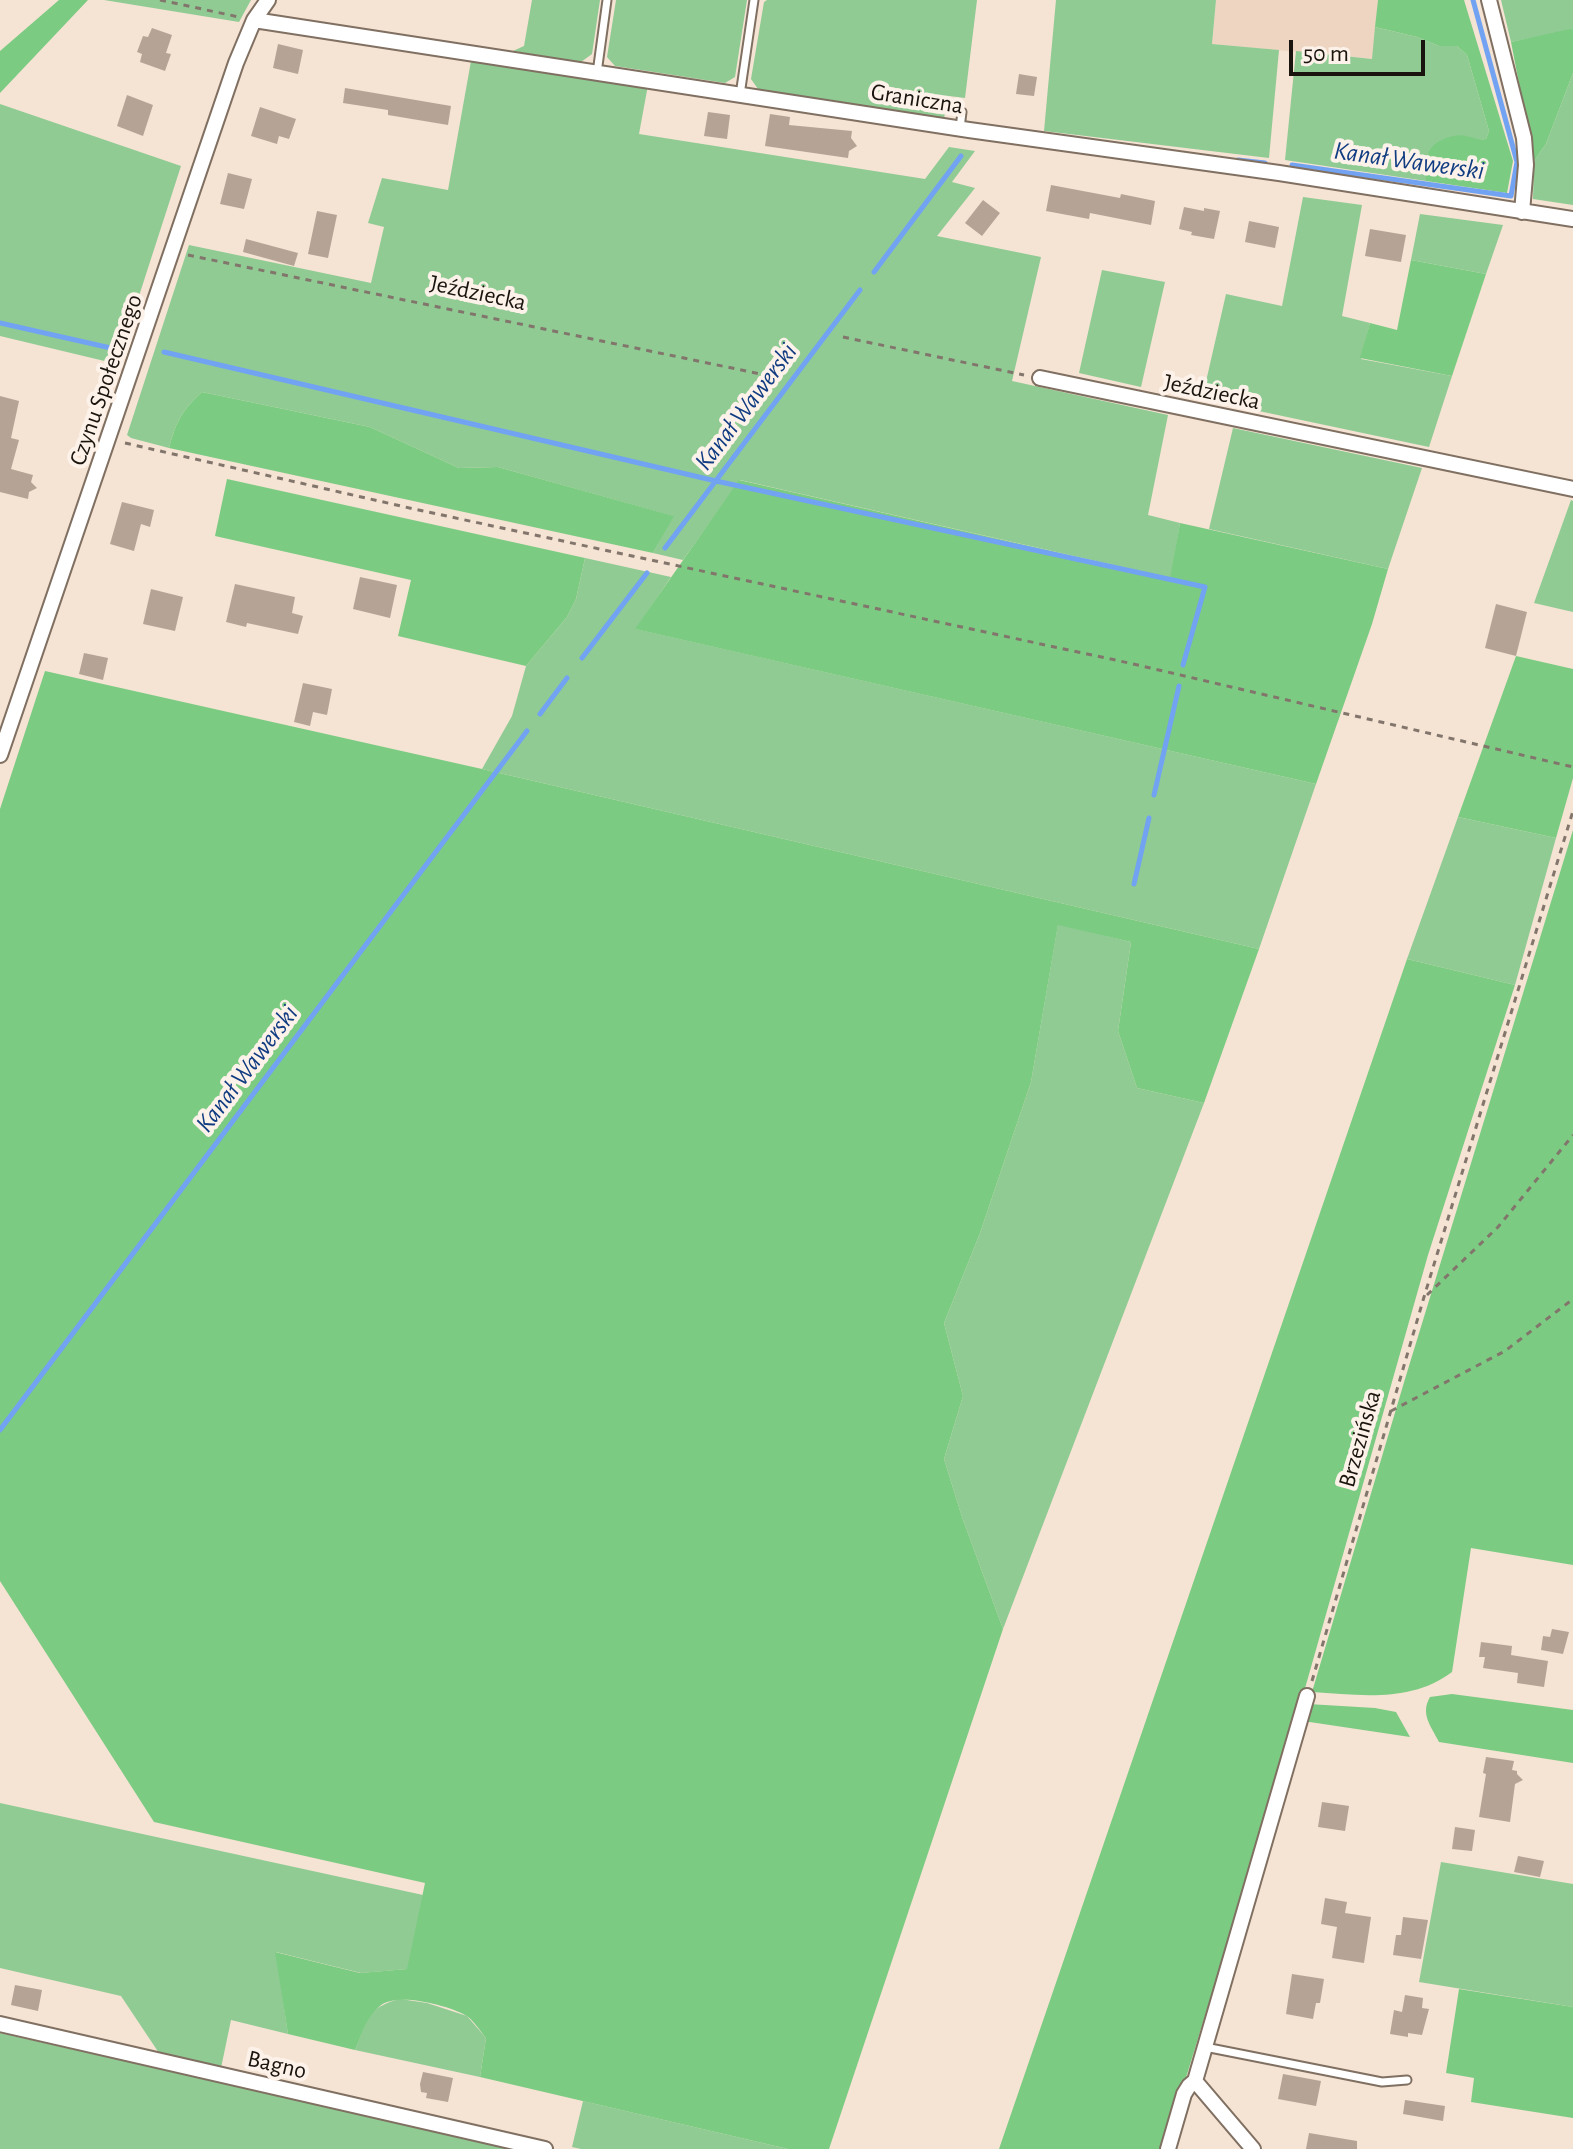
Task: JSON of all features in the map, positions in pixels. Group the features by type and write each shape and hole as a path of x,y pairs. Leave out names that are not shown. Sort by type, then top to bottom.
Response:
{"street":[{"name":"Czynu Społecznego","path":"0,755 236,63 254,20 268,0"},
{"path":"1489,0 1524,138 1526,165 1522,212"},
{"name":"Graniczna","path":"254,20 1573,219"},
{"name":"Jeździecka","path":"1040,378 1573,489"},
{"path":"1168,2149 1184,2094 1195,2081 1307,1696"},
{"name":"Bagno","path":"0,2024 545,2149"},
{"path":"1195,2081 1253,2149"}],"lane":[{"path":"597,73 607,0"},
{"path":"740,95 754,0"},
{"path":"960,128 962,112"},
{"path":"1203,2046 1382,2082 1407,2080"}],"path":[{"path":"160,0 254,20"},
{"name":"Jeździecka","path":"172,252 775,377"},
{"path":"843,337 1040,378"},
{"path":"109,440 1129,663 1573,767"},
{"name":"Brzezińska","path":"1307,1696 1424,1297 1573,811"},
{"path":"1424,1297 1498,1227 1573,1135"},
{"path":"1391,1411 1505,1351 1573,1299"}],"shaded area":[{"path":"1216,0 1378,0 1373,59 1212,44"}],"green space":[{"path":"59,0 88,0 0,93 0,51"},
{"path":"104,0 251,0 239,22"},
{"path":"532,0 600,0 592,54 581,62 513,51 524,46"},
{"path":"616,0 747,0 735,77 725,83 615,66 607,57"},
{"path":"977,0 965,98 949,96 944,118 758,89 751,79 764,2"},
{"path":"1056,0 1216,0 1212,44 1279,50 1269,158 1044,131"},
{"path":"1378,0 1464,0 1513,161 1507,193 1426,181 1427,157 1434,145 1462,135 1486,139 1489,131 1467,55 1457,46 1439,46 1375,27"},
{"path":"1501,0 1573,0 1573,30 1511,42"},
{"path":"1375,27 1439,46 1457,46 1467,55 1489,131 1486,139 1476,140 1467,136 1428,154 1426,181 1285,160 1296,51 1372,59"},
{"path":"1573,30 1573,73 1546,144 1534,161 1511,42"},
{"path":"471,61 648,85 639,134 925,179 949,147 975,151 952,182 975,188 937,236 1041,257 1012,381 1168,415 1148,515 1180,523 1171,578 740,480 683,560 653,553 673,516 498,467 459,468 370,427 202,392 181,417 169,448 127,435 189,245 371,283 384,227 368,223 382,178 448,190"},
{"path":"1573,73 1573,205 1533,199 1534,161 1546,144"},
{"path":"0,104 181,166 117,364 0,336"},
{"path":"1303,197 1362,205 1342,316 1370,323 1361,359 1452,376 1429,447 1202,399 1226,294 1282,306"},
{"path":"1420,214 1503,225 1486,274 1411,260"},
{"path":"1411,260 1486,274 1452,376 1360,358 1370,323 1397,330"},
{"path":"1102,270 1165,282 1141,387 1079,373"},
{"path":"202,392 370,427 459,468 498,467 674,516 653,553 169,448 181,417"},
{"path":"1233,428 1422,468 1388,569 1209,529"},
{"path":"227,479 585,558 576,599 567,617 526,666 398,636 411,580 215,536"},
{"path":"739,480 1170,578 1180,523 1388,569 1316,784 635,629"},
{"path":"1573,501 1573,612 1534,603"},
{"path":"585,558 671,577 636,629 1316,784 1259,949 482,769 512,716 526,666 567,617 576,599"},
{"path":"1516,656 1573,669 1573,778 1556,838 1458,817"},
{"path":"45,671 1259,949 1204,1103 1137,1088 1118,1031 1131,942 1058,925 1031,1082 980,1233 944,1323 963,1396 944,1459 1003,1629 829,2149 788,2149 480,2077 486,2038 468,2017 434,2004 398,2000 380,2006 368,2021 355,2050 288,2034 275,1952 360,1973 407,1969 425,1883 154,1822 0,1581 0,809"},
{"path":"1458,817 1556,838 1515,985 1407,959"},
{"path":"1573,830 1573,1565 1471,1548 1452,1672 1420,1689 1402,1693 1312,1692 1405,1379"},
{"path":"1058,924 1131,942 1118,1031 1137,1088 1204,1103 1003,1629 944,1459 963,1396 944,1323 980,1233 1031,1082"},
{"path":"1407,959 1515,985 1428,1255 1296,1720 1164,2149 999,2149"},
{"path":"1452,1694 1573,1710 1573,1763 1439,1742 1428,1720 1427,1703 1430,1697"},
{"path":"1308,1704 1396,1712 1410,1737 1303,1721"},
{"path":"0,1803 423,1895 408,1969 361,1973 276,1952 288,2034 231,2020 221,2068 159,2053 121,1996 0,1968"},
{"path":"1441,1862 1573,1884 1573,2007 1419,1982"},
{"path":"1459,1989 1573,2007 1573,2118 1471,2102 1474,2078 1446,2073"},
{"path":"400,1999 427,2003 467,2016 486,2038 480,2077 355,2050 374,2011"},
{"path":"0,2033 513,2149 0,2149"},
{"path":"583,2101 788,2149 572,2147"}],"building":[{"path":"152,28 172,35 166,53 171,54 165,71 140,62 142,54 137,52 143,36 148,37"},
{"path":"278,44 303,50 298,74 273,68"},
{"path":"1019,74 1037,77 1034,96 1016,94"},
{"path":"345,88 451,106 448,125 388,115 388,110 343,103"},
{"path":"127,95 153,105 143,136 117,126"},
{"path":"260,107 296,119 289,139 279,136 277,144 251,136"},
{"path":"708,112 730,115 727,139 704,136"},
{"path":"770,114 790,117 789,125 852,131 851,138 857,146 849,151 848,158 765,146"},
{"path":"228,173 252,179 244,209 220,204"},
{"path":"1051,185 1155,201 1151,225 1090,213 1089,219 1046,211"},
{"path":"983,200 1000,213 982,236 965,223"},
{"path":"1184,207 1220,211 1214,239 1191,235 1192,232 1179,229"},
{"path":"317,211 337,215 328,258 308,254"},
{"path":"1249,221 1279,227 1275,248 1245,242"},
{"path":"1370,229 1406,235 1401,262 1365,256"},
{"path":"246,239 298,253 294,266 243,252"},
{"path":"0,396 19,401 11,438 19,440 11,469 33,475 31,482 37,488 29,492 28,499 0,492"},
{"path":"122,502 154,510 150,527 141,524 134,551 110,544"},
{"path":"360,577 397,585 390,618 353,609"},
{"path":"235,584 295,597 292,613 303,616 298,634 247,623 246,627 226,622"},
{"path":"151,589 183,597 175,631 143,624"},
{"path":"1496,604 1527,612 1516,656 1485,648"},
{"path":"84,653 108,658 103,680 79,674"},
{"path":"303,683 332,689 327,715 313,712 310,726 294,722"},
{"path":"1552,1629 1569,1632 1563,1654 1541,1650 1543,1636 1550,1637"},
{"path":"1481,1642 1512,1646 1511,1655 1548,1661 1544,1687 1517,1683 1518,1673 1483,1668 1485,1657 1479,1657"},
{"path":"1486,1757 1514,1761 1512,1770 1517,1771 1523,1780 1515,1784 1510,1822 1479,1817"},
{"path":"1322,1802 1349,1806 1345,1831 1318,1827"},
{"path":"1455,1827 1475,1830 1472,1851 1452,1849"},
{"path":"1518,1856 1544,1861 1540,1877 1514,1872"},
{"path":"1325,1898 1347,1902 1345,1913 1371,1917 1364,1963 1332,1958 1337,1927 1321,1924"},
{"path":"1403,1917 1428,1920 1421,1959 1393,1955 1396,1935 1401,1935"},
{"path":"1292,1974 1324,1979 1320,2003 1316,2003 1313,2019 1286,2014"},
{"path":"15,1985 42,1990 38,2011 11,2005"},
{"path":"1405,1995 1423,1998 1422,2008 1429,2009 1422,2035 1408,2033 1408,2037 1390,2034 1394,2010 1402,2012"},
{"path":"423,2072 453,2078 448,2102 426,2098 427,2093 421,2092"},
{"path":"1283,2074 1321,2081 1316,2106 1278,2099"},
{"path":"1405,2100 1445,2106 1443,2121 1403,2114"},
{"path":"1309,2133 1357,2141 1357,2149 1306,2149"}],"waterway":[{"name":"Kanał Wawerski","path":"1292,165 1511,196 1517,162 1473,0"},
{"name":"Kanał Wawerski","path":"874,272 961,156"},
{"name":"Kanał Wawerski","path":"1238,160 1265,163"},
{"name":"Kanał Wawerski","path":"665,548 860,290"},
{"path":"0,323 124,351"},
{"path":"164,352 716,481 1205,587 1183,665"},
{"name":"Kanał Wawerski","path":"582,658 647,573"},
{"name":"Kanał Wawerski","path":"540,714 567,678"},
{"path":"1154,795 1179,686"},
{"name":"Kanał Wawerski","path":"0,1430 527,731"},
{"path":"1134,884 1149,818"}]}
